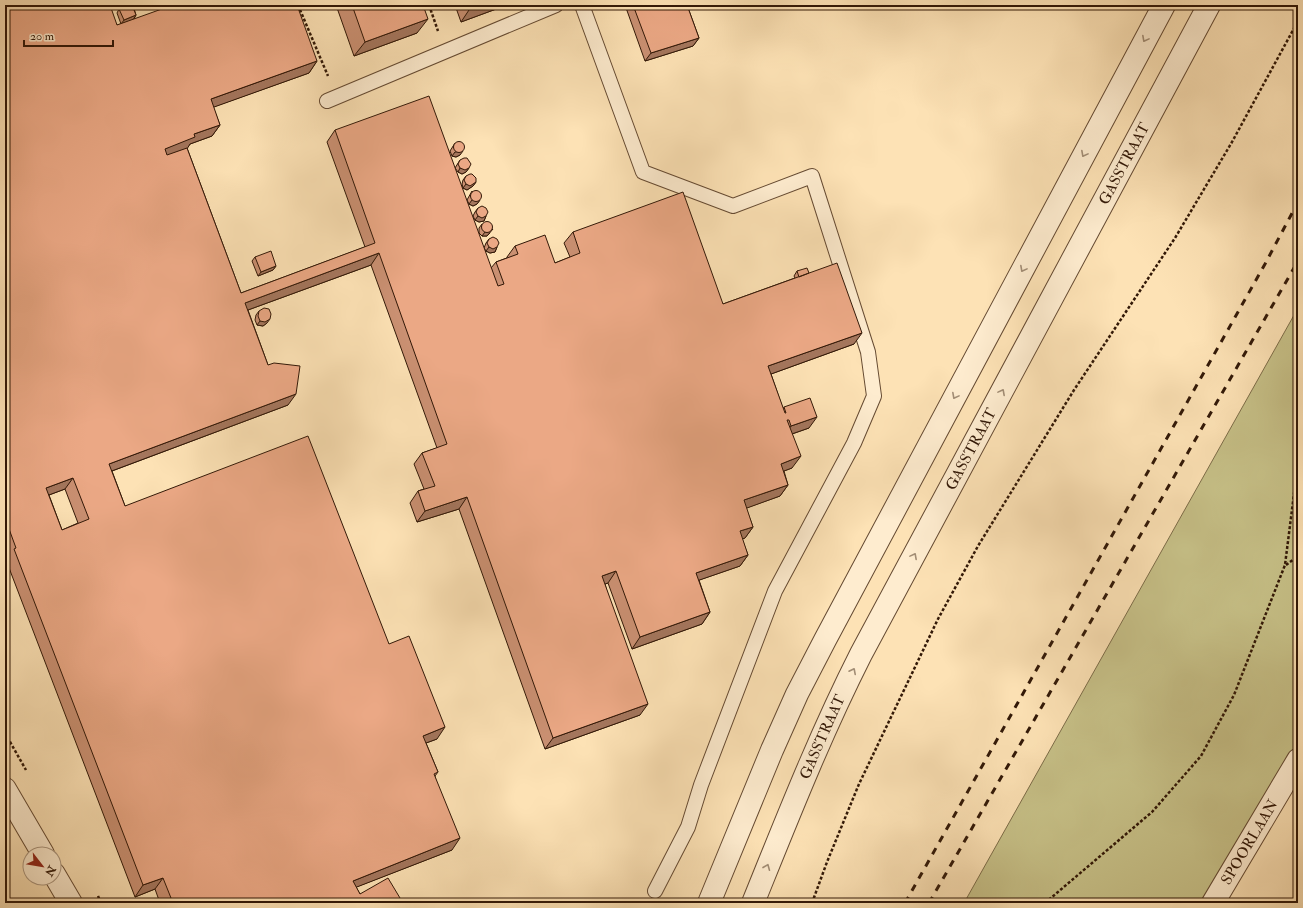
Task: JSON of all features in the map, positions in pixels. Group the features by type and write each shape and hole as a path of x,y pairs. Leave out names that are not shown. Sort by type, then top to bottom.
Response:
{"street":[{"path":"709,903 772,750 797,694 1164,5"},
{"name":"GASSTRAAT","path":"753,903 813,756 836,704 861,654 1209,5"},
{"name":"SPOORLAAN","path":"1213,903 1298,760"},
{"path":"5,789 37,846"},
{"path":"61,886 71,903"}],"lane":[{"path":"332,99 556,5"},
{"path":"582,5 643,172 733,206 812,176 868,352 874,396 854,444 774,591 704,777 688,827 655,891"}],"path":[{"path":"298,5 332,99"},
{"path":"812,903 862,777 938,619 978,546 1074,390 1175,238 1236,135 1298,21"},
{"path":"1045,903 1152,812 1201,756 1234,695 1285,566 1298,462"},
{"path":"1285,566 1298,556"}],"shaded area":[{"path":"1298,308 1298,758 1212,903 964,903"}],"building":[{"path":"5,5 110,5 117,25 173,5 297,5 317,61 211,99 220,125 194,134 195,137 165,149 167,155 187,148 241,293 375,243 335,130 429,96 498,286 504,284 496,262 518,254 515,246 545,235 555,263 580,253 573,232 683,192 723,304 837,263 862,333 768,366 785,413 784,407 810,398 817,417 791,426 789,420 787,420 801,456 781,464 788,485 744,500 753,527 740,531 748,555 696,573 710,612 640,637 616,571 602,576 648,704 553,738 467,497 425,511 418,491 435,486 422,453 447,444 379,253 245,303 268,365 274,363 300,366 296,394 109,464 125,506 308,436 389,644 409,636 445,727 423,736 438,772 434,774 460,838 353,881 360,894 388,878 403,903 173,903 163,878 143,885 14,549 16,548 5,518","holes":["73,478 89,519 62,530 46,488"]},
{"path":"132,5 136,15 124,20 119,9"},
{"path":"352,5 423,5 428,19 365,42"},
{"path":"633,5 687,5 699,38 651,53"},
{"path":"459,141 463,143 465,147 463,151 459,153 455,151 453,147 455,143"},
{"path":"467,158 471,164 469,168 465,170 460,168 458,164 460,160"},
{"path":"470,174 476,178 476,182 470,186 466,184 464,180 466,176"},
{"path":"476,190 480,192 482,196 480,200 476,202 472,200 470,196 472,192"},
{"path":"482,206 486,208 488,212 486,216 482,218 478,216 476,212 478,208"},
{"path":"487,221 491,223 493,227 491,231 487,233 483,231 481,227 483,223"},
{"path":"493,237 497,239 499,243 497,247 493,249 489,247 487,243 489,239"},
{"path":"271,251 276,266 261,272 255,257"},
{"path":"807,268 809,273 799,277 797,271"},
{"path":"264,308 269,309 271,314 270,319 265,322 260,321 258,316 259,311"}],"railway":[{"path":"905,903 1265,264 1298,202"},
{"path":"929,903 1298,261"}]}
